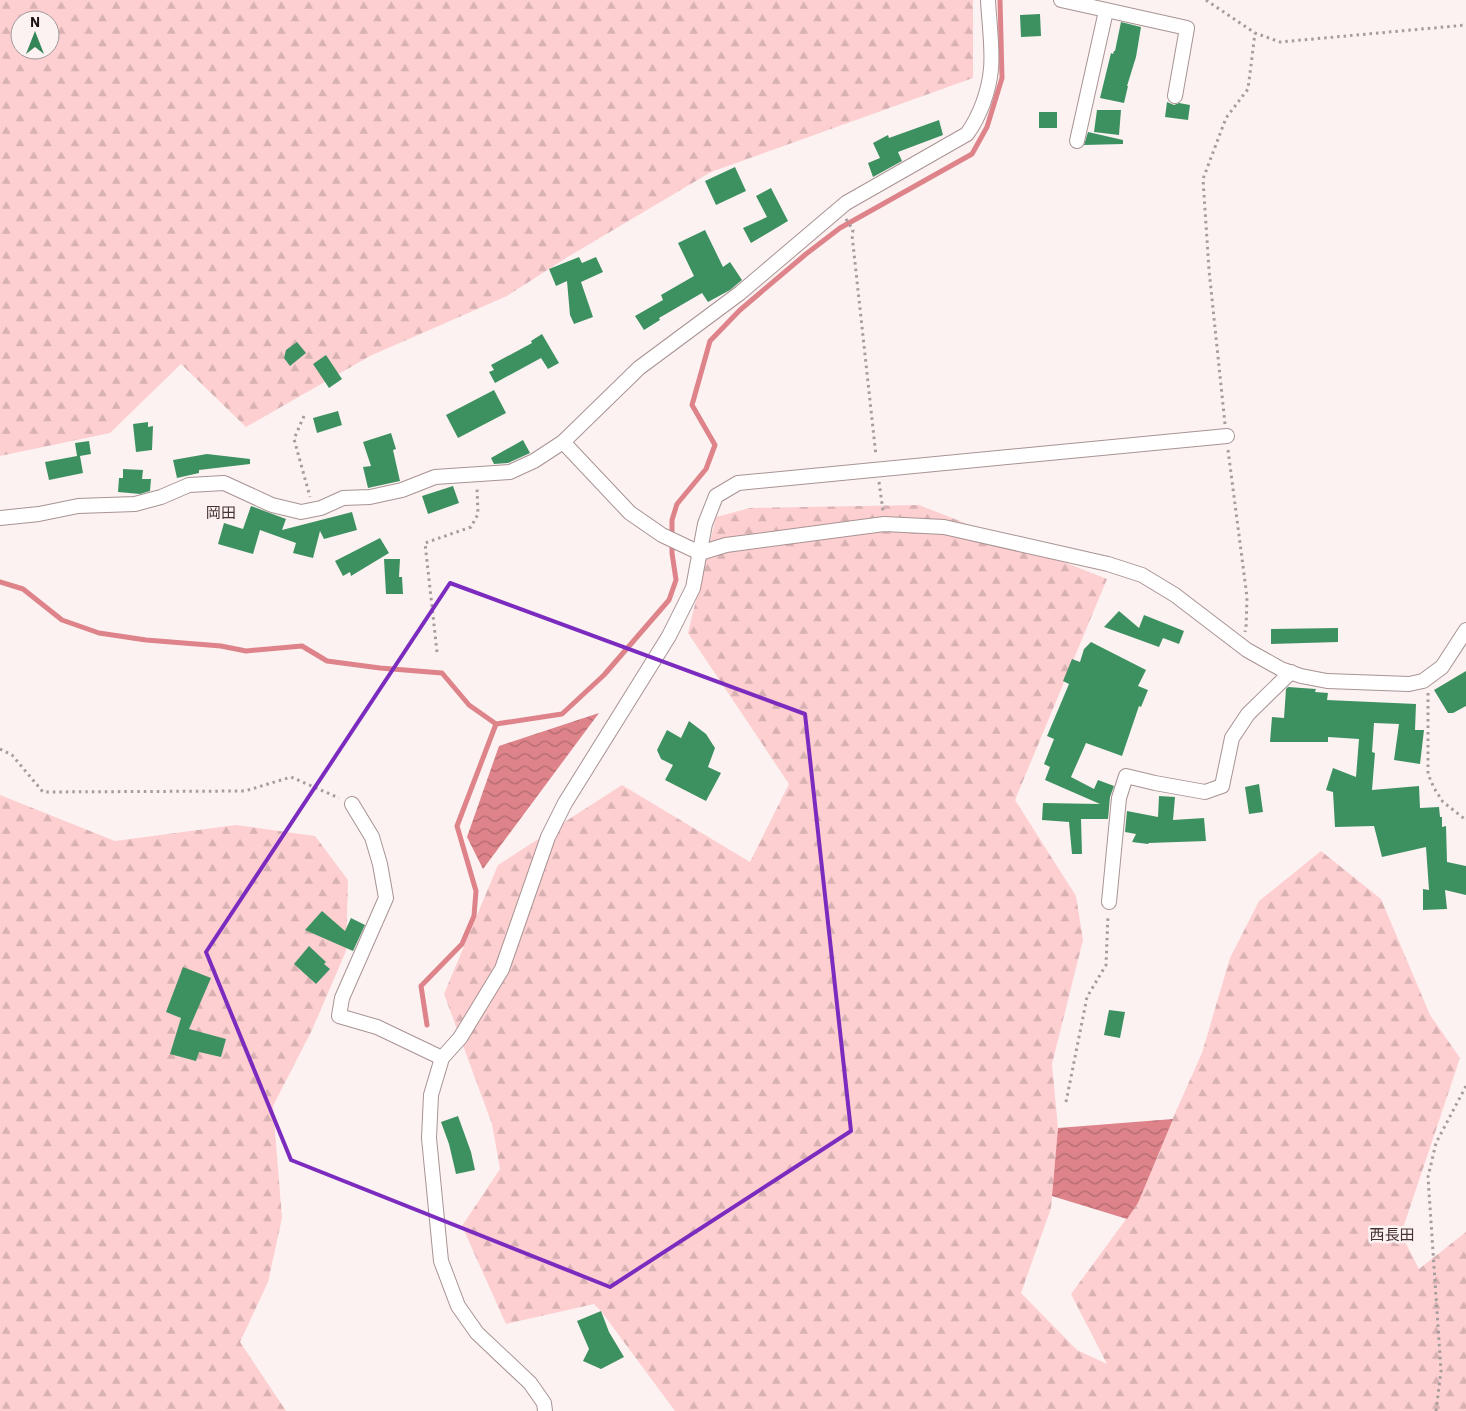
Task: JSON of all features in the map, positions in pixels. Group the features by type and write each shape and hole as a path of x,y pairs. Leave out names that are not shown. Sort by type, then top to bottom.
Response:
{"street":[{"path":"0,518 39,514 78,506 135,504 161,497 189,485 224,483 272,505 301,512 321,508 343,498 370,497 402,490 436,477 510,472 534,461 563,442 639,368 740,293 846,203 967,134 976,122 987,89 991,69 988,0"},
{"path":"1061,0 1187,28 1175,96"},
{"path":"1077,141 1106,11"},
{"path":"545,1411 544,1403 530,1383 477,1333 458,1306 441,1261 429,1138 431,1094 442,1058 460,1038 502,969 548,837 565,803 669,636 693,588 705,524 716,496 738,483 1226,436"},
{"path":"563,442 619,502 644,524 700,553 726,545 884,524 944,526 1117,567 1142,575 1175,595 1240,644 1281,669 1327,681 1409,684 1428,678 1442,667 1466,630"},
{"path":"1109,902 1119,798 1126,776 1205,792 1222,786 1232,738 1248,714 1291,672"},
{"path":"352,804 372,837 380,864 386,898 342,998 339,1016 377,1027 442,1058"}],"path":[{"path":"1206,0 1255,33 1280,42 1466,25"},
{"path":"1240,644 1246,628 1247,597 1226,436 1209,270 1203,179 1226,118 1248,89 1255,33"},
{"path":"852,227 884,524"},
{"path":"304,416 294,440 314,510"},
{"path":"437,652 425,542 471,527 478,514 477,475"},
{"path":"1428,678 1428,774 1443,802 1466,820"},
{"path":"0,749 12,755 43,792 245,791 290,777 352,804"},
{"path":"1066,1102 1088,997 1106,965 1109,902"},
{"path":"1436,1411 1441,1371 1428,1177 1436,1143 1466,1086"}],"highlighted area":[{"path":"450,583 805,714 851,1131 610,1287 291,1160 206,952"}],"green space":[{"path":"0,0 973,0 973,78 711,172 566,258 507,296 370,356 246,427 181,364 110,433 0,456"},
{"path":"919,505 1107,579 1015,800 1076,896 1083,940 1052,1064 1058,1128 1051,1208 1021,1293 1077,1350 1107,1364 1071,1294 1138,1203 1164,1138 1202,1053 1230,958 1259,901 1321,851 1381,899 1430,1015 1460,1058 1401,1234 1419,1269 1466,1232 1466,1411 675,1411 594,1304 506,1324 462,1226 500,1169 492,1124 444,994 498,865 622,785 750,862 789,784 688,633 716,517 750,508"},
{"path":"0,795 115,841 236,825 315,836 348,880 346,951 312,1030 273,1106 282,1218 268,1282 240,1342 286,1411 0,1411"}],"water":[{"path":"599,713 483,869 467,837 499,746"},
{"path":"1173,1119 1138,1203 1127,1219 1052,1196 1058,1128"}],"building":[{"path":"1040,14 1041,36 1021,37 1020,15"},
{"path":"1121,22 1141,27 1136,57 1124,103 1100,98 1111,53 1113,54 1115,51"},
{"path":"1167,102 1174,105 1179,103 1190,105 1188,120 1165,117"},
{"path":"1097,110 1121,110 1119,135 1094,132"},
{"path":"1039,112 1057,112 1057,128 1039,128"},
{"path":"939,120 943,135 898,152 902,161 873,177 868,163 880,158 873,143 888,135 889,138"},
{"path":"1088,132 1123,140 1123,144 1084,145"},
{"path":"735,167 746,191 716,205 705,181"},
{"path":"771,188 788,221 751,243 743,228 767,217 756,196"},
{"path":"705,230 723,267 730,262 742,280 730,290 708,302 702,293 659,318 660,320 644,330 635,316 663,300 661,295 694,276 678,243"},
{"path":"579,257 582,263 596,257 603,272 581,282 593,317 574,324 570,315 567,281 556,286 549,269"},
{"path":"542,334 559,363 548,369 541,358 495,383 489,372 494,370 491,365 532,343 531,341"},
{"path":"297,342 306,353 290,366 284,358 286,350"},
{"path":"326,355 342,379 329,388 313,364"},
{"path":"494,390 506,413 458,438 446,415"},
{"path":"338,411 342,425 317,433 313,418"},
{"path":"148,422 148,427 153,426 152,450 136,452 133,424"},
{"path":"391,433 396,449 393,450 400,481 368,488 363,467 371,466 363,442"},
{"path":"523,440 530,453 508,463 494,464 491,458"},
{"path":"89,441 91,454 80,456 83,473 49,480 45,462 77,456 75,443"},
{"path":"207,454 250,459 250,464 199,470 199,473 177,478 173,460"},
{"path":"123,469 143,470 142,479 151,479 150,491 140,494 118,492 119,478 123,478"},
{"path":"453,486 459,503 428,514 422,496"},
{"path":"251,506 286,519 282,530 352,512 357,530 324,539 320,531 313,558 293,553 296,543 260,530 253,554 218,544 224,523 243,529"},
{"path":"380,538 389,553 351,576 350,572 343,576 335,561"},
{"path":"384,559 400,559 399,577 402,577 403,594 386,594"},
{"path":"1119,611 1139,628 1144,615 1184,631 1179,644 1163,638 1159,647 1104,627"},
{"path":"1338,628 1338,642 1271,644 1271,629"},
{"path":"1091,642 1146,670 1138,686 1148,690 1141,707 1139,706 1122,756 1086,743 1071,777 1094,789 1098,780 1114,786 1110,797 1108,819 1081,819 1082,854 1072,854 1069,822 1042,820 1043,803 1100,804 1045,780 1050,767 1044,764 1054,739 1047,736 1069,684 1063,681 1072,659 1080,662 1084,649"},
{"path":"1466,671 1466,706 1453,713 1448,713 1434,690"},
{"path":"1288,687 1316,689 1315,692 1328,693 1327,700 1416,704 1415,730 1424,730 1420,764 1394,760 1399,724 1374,723 1372,752 1375,753 1372,790 1419,786 1420,808 1439,807 1442,827 1446,826 1447,862 1466,866 1466,895 1445,890 1447,909 1423,910 1423,889 1429,890 1426,847 1382,857 1374,826 1335,827 1333,792 1326,790 1333,768 1356,777 1359,739 1328,737 1328,742 1270,742 1272,717 1284,718 1286,689"},
{"path":"689,721 706,734 715,748 708,767 721,773 706,801 665,780 673,765 661,759 657,750 667,730 681,738"},
{"path":"1259,784 1263,812 1249,814 1245,787"},
{"path":"1159,796 1175,797 1173,820 1204,818 1206,841 1148,844 1132,842 1136,834 1125,832 1127,811 1158,817"},
{"path":"322,911 345,931 351,918 365,925 353,951 305,930"},
{"path":"309,946 326,962 324,964 330,969 316,984 294,964"},
{"path":"183,967 211,978 189,1029 226,1039 221,1057 199,1052 196,1061 170,1054 181,1018 166,1012"},
{"path":"1109,1010 1125,1012 1120,1038 1104,1035"},
{"path":"458,1116 471,1152 475,1170 456,1174 449,1144 441,1122"},
{"path":"601,1311 609,1332 624,1357 601,1369 583,1361 589,1349 577,1321"}],"waterway":[{"path":"0,582 23,589 62,620 99,633 146,640 221,646 246,651 302,646 327,661 442,673 469,705 496,724 562,714 604,675 669,600 676,580 672,553 672,520 677,504 706,469 715,445 692,405 710,341 740,310 840,228 972,154 987,127 1002,78 1000,0"},
{"path":"427,1025 421,986 462,944 474,916 476,891 457,826 496,724"}],"district":[{"name":"岡田","path":"221,513"},
{"name":"西長田","path":"1392,1235"}]}
